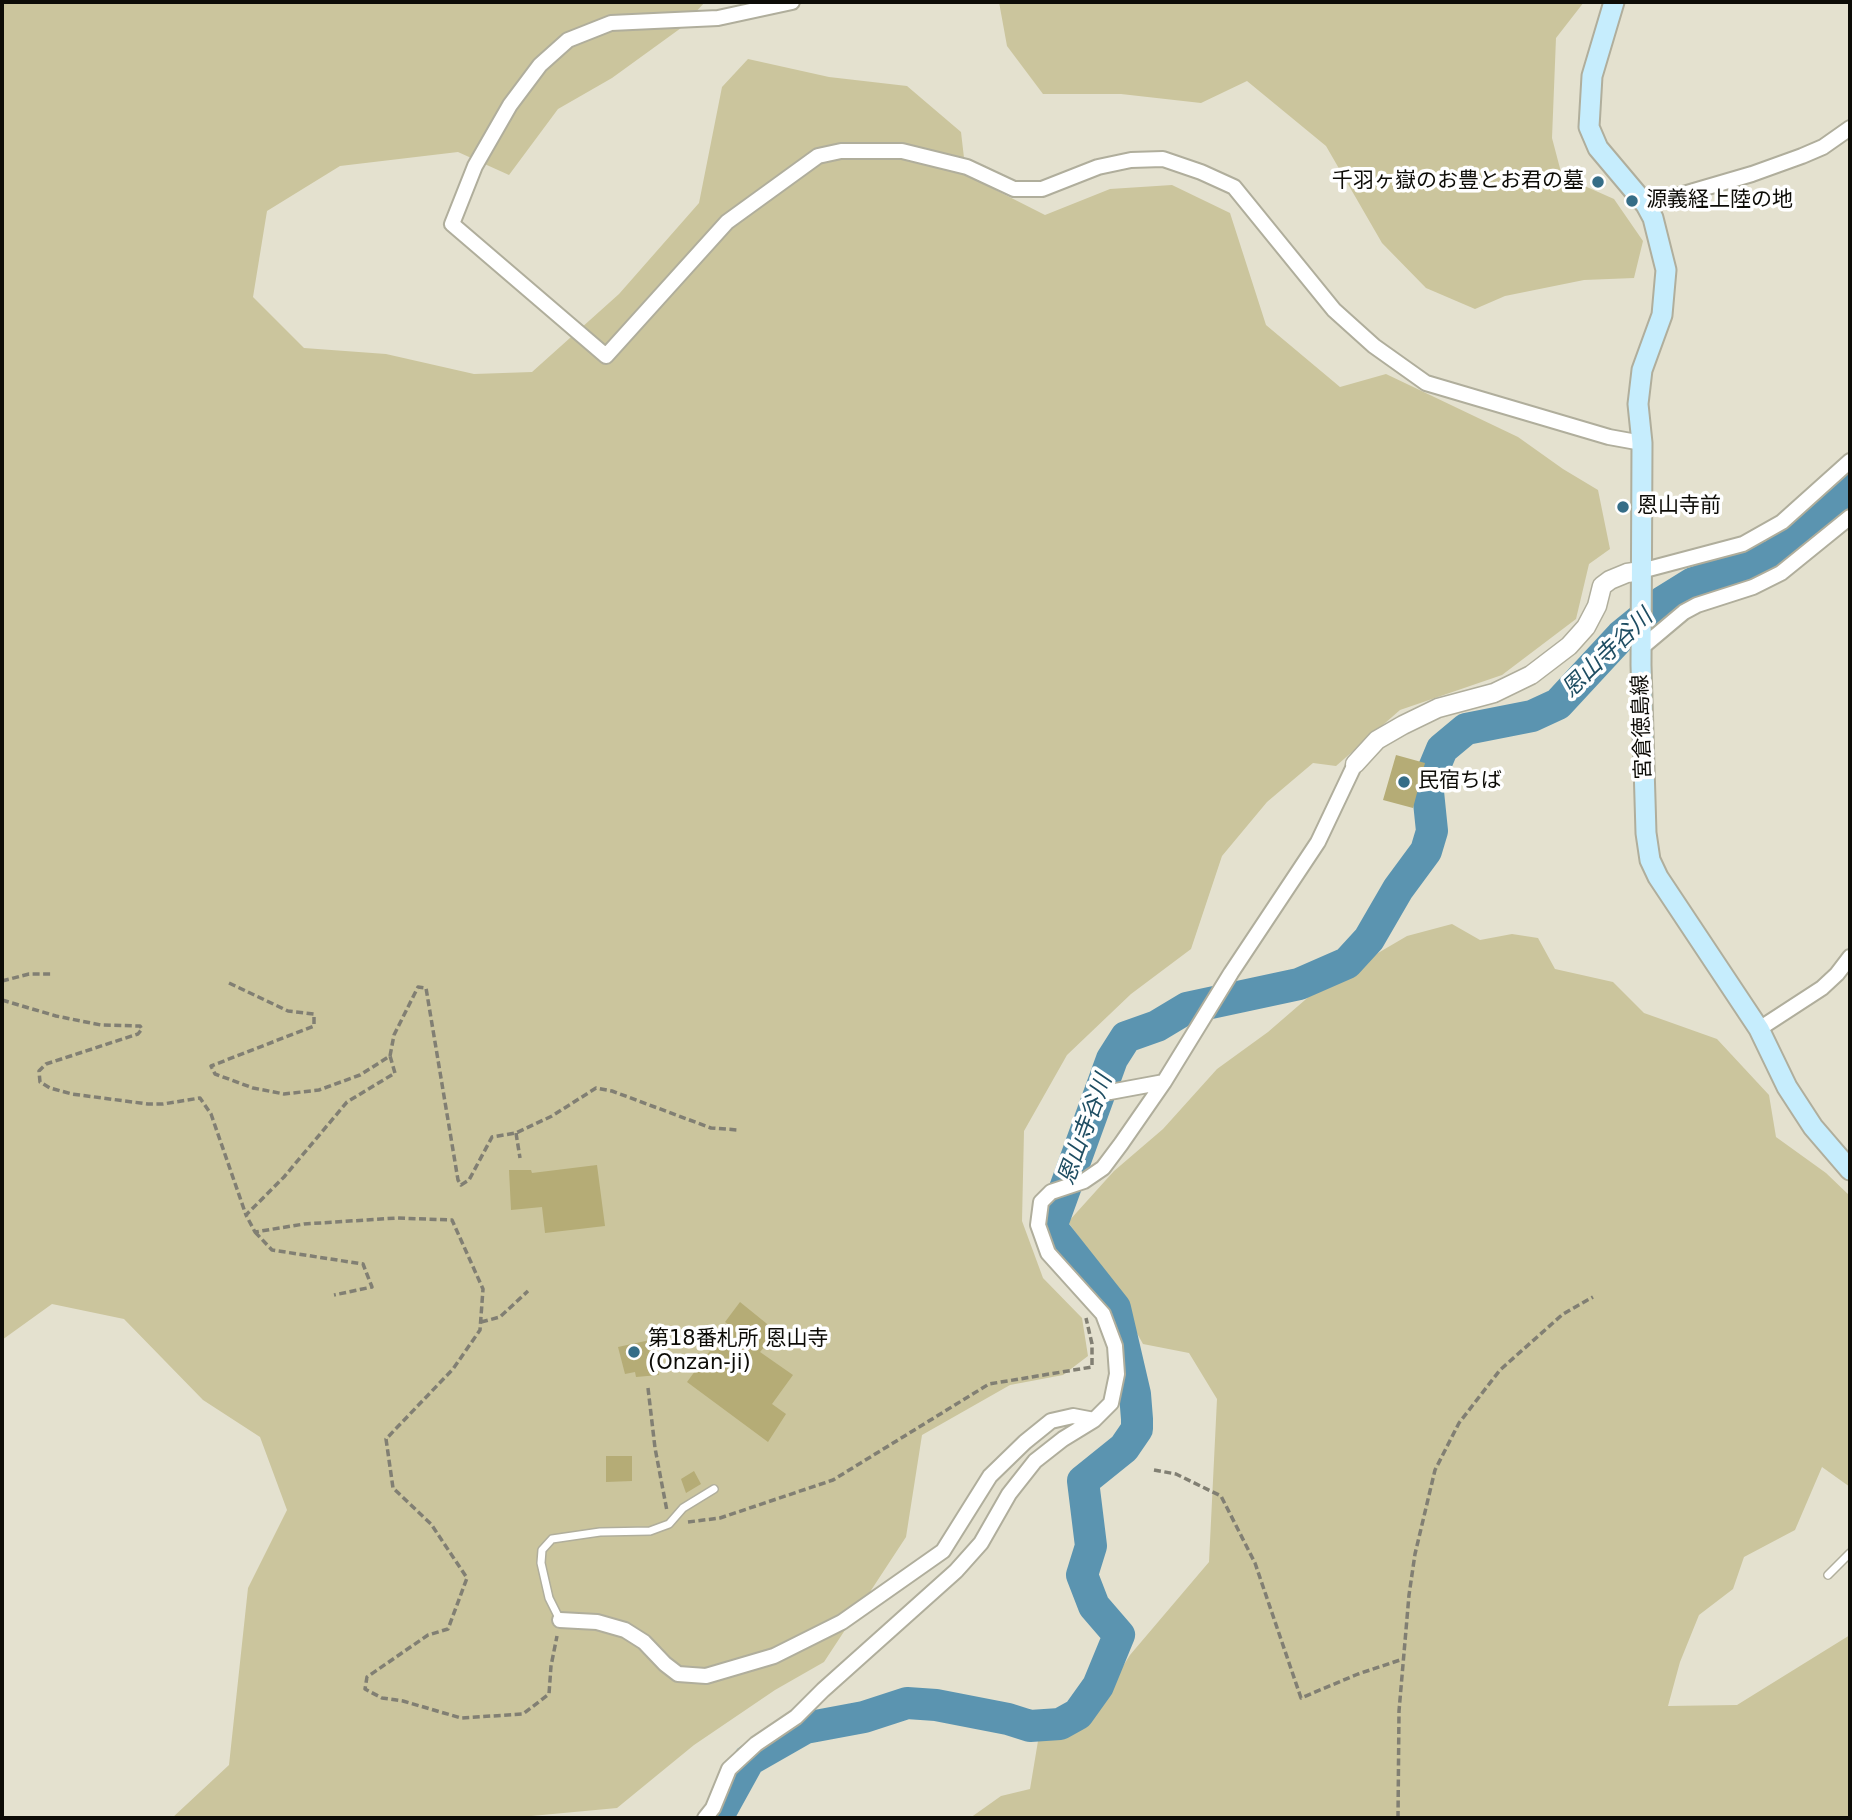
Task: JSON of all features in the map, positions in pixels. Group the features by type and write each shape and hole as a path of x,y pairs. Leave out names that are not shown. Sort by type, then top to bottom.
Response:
{"main road":[{"name":"宮倉徳島線","path":"1614,2 1592,76 1589,127 1598,148 1646,205 1658,230 1666,270 1662,315 1642,370 1637,404 1642,443 1640,643 1646,833 1650,860 1658,877 1759,1029 1787,1087 1813,1127 1850,1170"}],"street":[{"path":"792,2 718,18 611,23 568,40 540,65 510,104 475,166 452,224 606,356 727,222 818,156 841,151 902,151 967,167 1014,189 1042,190 1098,167 1132,160 1163,159 1234,187 1334,310 1374,346 1426,383 1572,426 1642,443"},
{"path":"1646,205 1752,174 1802,156 1850,128"},
{"path":"705,1818 713,1808 729,1769 756,1744 796,1717 956,1571 981,1543 1009,1494 1035,1461 1094,1420 1111,1403 1117,1374 1115,1346 1103,1314 1048,1253 1038,1224 1041,1202 1051,1192 1084,1181 1103,1168 1164,1082 1231,973 1318,842 1355,764 1377,740 1403,725 1438,708 1494,694 1531,675 1569,646 1586,627 1597,606 1602,586 1610,580 1627,573 1743,544 1782,522 1850,461"},
{"path":"1640,643 1697,605 1753,587 1782,573 1850,517"},
{"path":"1759,1029 1822,988 1850,957"},
{"path":"1110,1092 1164,1082"},
{"path":"560,1620 597,1622 625,1630 644,1642 678,1674 706,1676 774,1656 842,1622 943,1551 990,1476 1051,1422 1073,1416 1094,1420"}],"lane":[{"path":"560,1620 549,1598 541,1563 542,1550 552,1539 600,1532 650,1531 669,1524 683,1508 714,1489"},
{"path":"1828,1575 1850,1553"}],"path":[{"path":"2,981 29,974 53,974"},
{"path":"229,983 288,1012 314,1014 314,1027 211,1066 215,1074 253,1088 284,1094 319,1090 360,1075 390,1056"},
{"path":"246,1215 284,1177 347,1102 395,1073 390,1056 394,1035 418,987 426,988 457,1181 461,1185 469,1180 475,1171 492,1137 516,1133 552,1116 596,1088 612,1091 711,1128 738,1130"},
{"path":"2,1000 56,1016 101,1025 140,1026 142,1029 138,1034 46,1063 39,1071 40,1082 50,1088 72,1094 148,1104 200,1098 211,1114 246,1215 255,1232 272,1250 363,1264 372,1287 334,1295"},
{"path":"516,1133 520,1158"},
{"path":"255,1232 304,1224 397,1218 452,1220 483,1289 480,1330 453,1369 386,1439 393,1488 431,1524 467,1578 449,1629 428,1635 367,1676 365,1689 382,1698 403,1701 461,1718 523,1714 549,1694 551,1666 560,1620"},
{"path":"481,1322 500,1317 528,1291"},
{"path":"1398,1818 1399,1711 1409,1595 1435,1470 1459,1423 1500,1370 1563,1314 1593,1297"},
{"path":"648,1388 655,1448 669,1524 720,1518 833,1480 989,1384 1092,1367 1092,1344 1086,1316"},
{"path":"1154,1470 1176,1474 1221,1496 1255,1563 1301,1698 1403,1659"}],"shaded area":[{"path":"2,2 705,2 681,28 612,78 558,109 509,175 458,152 340,166 267,211 253,297 304,348 386,354 474,374 532,372 619,294 699,203 722,87 748,59 829,77 907,86 961,132 966,175 1045,215 1110,189 1172,185 1230,213 1266,325 1340,387 1386,374 1518,437 1598,490 1610,549 1589,564 1576,619 1502,675 1400,710 1336,766 1313,763 1267,802 1222,856 1191,949 1131,994 1067,1055 1024,1131 1022,1221 1043,1278 1082,1318 1088,1356 1063,1375 1010,1385 922,1435 906,1537 824,1662 775,1690 694,1745 617,1808 510,1818 172,1818 229,1765 248,1588 287,1510 260,1437 203,1400 124,1319 52,1304 2,1340"},
{"path":"999,2 1584,2 1556,38 1552,138 1562,176 1614,199 1643,241 1634,278 1584,280 1505,296 1475,309 1426,288 1382,243 1326,146 1247,81 1201,103 1121,94 1043,94 1007,46"},
{"path":"1452,924 1480,940 1512,934 1538,938 1555,969 1613,982 1644,1013 1717,1039 1769,1095 1776,1137 1826,1173 1850,1196 1850,1487 1822,1467 1795,1530 1744,1557 1733,1589 1699,1615 1680,1662 1668,1706 1737,1705 1850,1635 1850,1818 970,1818 1001,1796 1030,1789 1038,1741 1091,1717 1130,1655 1209,1562 1217,1399 1189,1353 1143,1344 1097,1262 1068,1222 1114,1171 1163,1129 1217,1069 1268,1032 1320,987 1407,936"}],"building":[{"name":"民宿ちば","path":"1396,755 1425,763 1413,808 1383,800"},
{"path":"597,1165 605,1226 545,1233 542,1207 511,1210 509,1170 531,1170 532,1173"},
{"path":"740,1302 777,1332 760,1352 793,1375 772,1404 786,1414 768,1442 687,1382 729,1325 725,1322"},
{"path":"650,1340 659,1375 636,1377 635,1372 625,1374 618,1347"},
{"path":"606,1456 632,1456 632,1481 606,1482"},
{"path":"694,1471 701,1484 686,1493 681,1479"}],"waterway":[{"name":"恩山寺谷川","path":"717,1818 749,1760 805,1728 864,1717 907,1703 936,1705 1030,1726 1060,1724 1078,1714 1098,1686 1119,1635 1094,1606 1082,1575 1091,1546 1083,1481 1124,1448 1137,1429 1137,1419 1135,1394 1115,1308 1051,1227 1112,1059 1126,1037 1157,1026 1187,1008 1299,984 1347,963 1369,939 1398,889 1426,851 1432,831 1428,792 1442,749 1466,729 1532,716 1558,704 1621,636 1664,601 1693,583 1774,555 1850,489"}],"place":[{"name":"千羽ヶ嶽のお豊とお君の墓","path":"1598,182"},
{"name":"源義経上陸の地","path":"1632,201"},
{"name":"恩山寺前","path":"1623,507"},
{"name":"民宿ちば","path":"1404,782"},
{"name":"第18番札所 恩山寺 (Onzan-ji)","path":"634,1352"}]}
